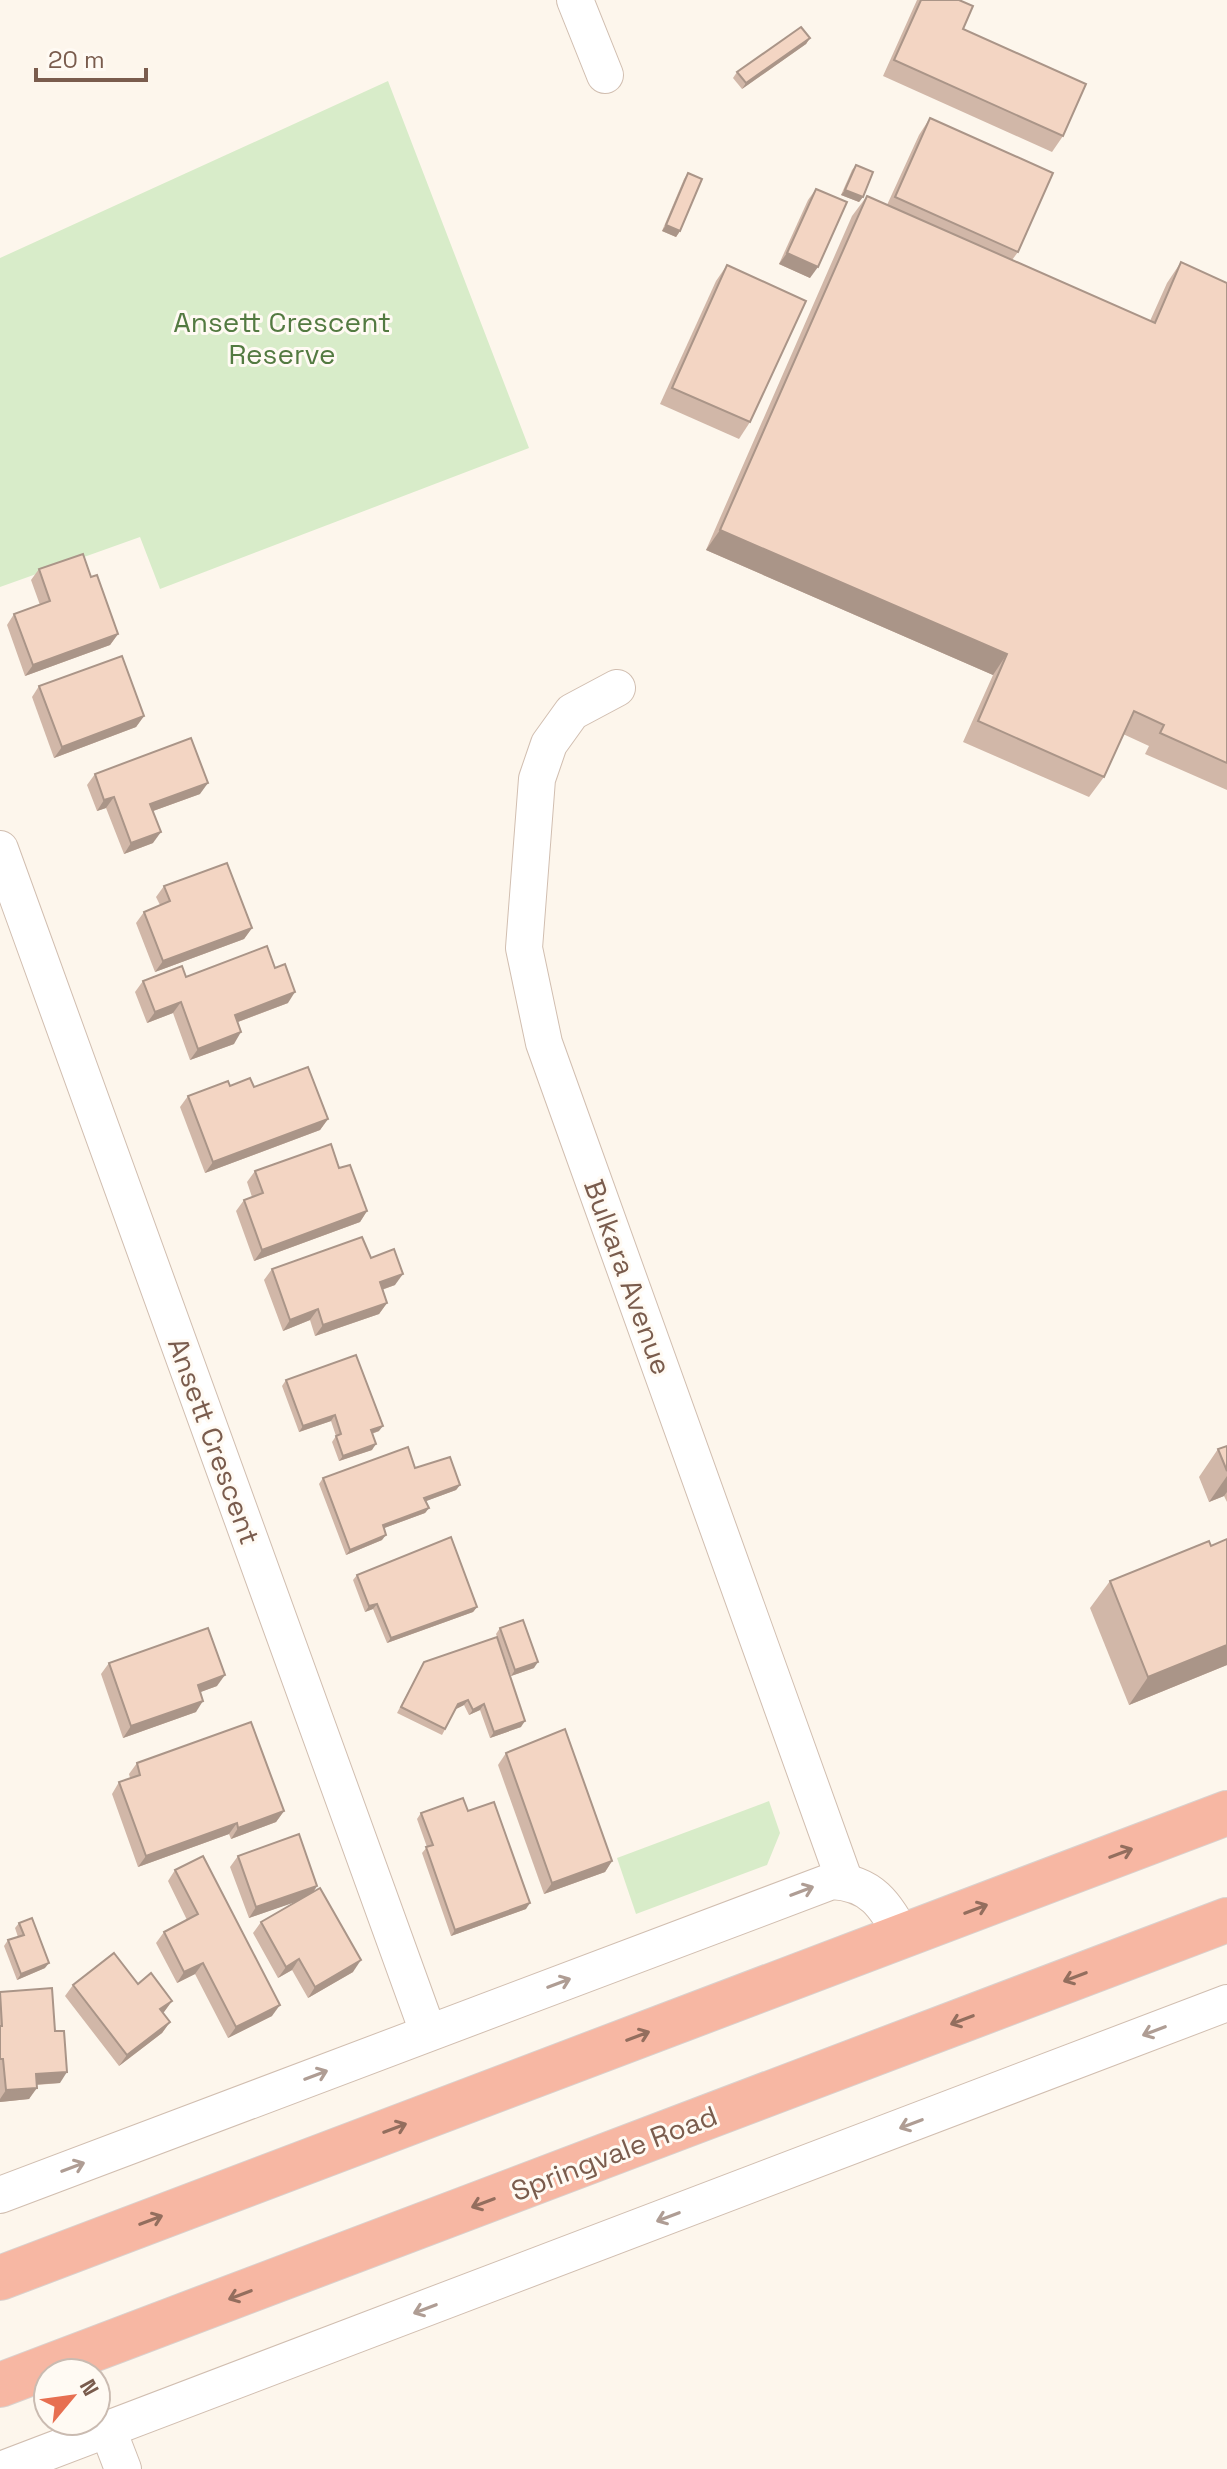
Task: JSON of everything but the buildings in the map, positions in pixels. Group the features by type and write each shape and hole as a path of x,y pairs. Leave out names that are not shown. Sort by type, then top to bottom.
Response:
{"highway":[{"path":"0,2278 1227,1813"},
{"name":"Springvale Road","path":"0,2385 1227,1920"}],"street":[{"path":"575,0 605,75"},
{"name":"Bulkara Avenue","path":"617,688 572,712 549,744 537,779 524,948 532,992 544,1043 845,1882"},
{"name":"Ansett Crescent","path":"0,849 428,2032"},
{"path":"0,2195 832,1881 845,1882 874,1896 886,1907 903,1937"},
{"path":"112,2428 1227,2003"},
{"path":"3,2469 89,2437"},
{"path":"111,2437 123,2469"}],"green space":[{"name":"Ansett Crescent Reserve","path":"388,81 529,448 160,589 140,537 0,587 0,258"},
{"path":"769,1801 780,1833 767,1865 636,1914 617,1858"}]}
